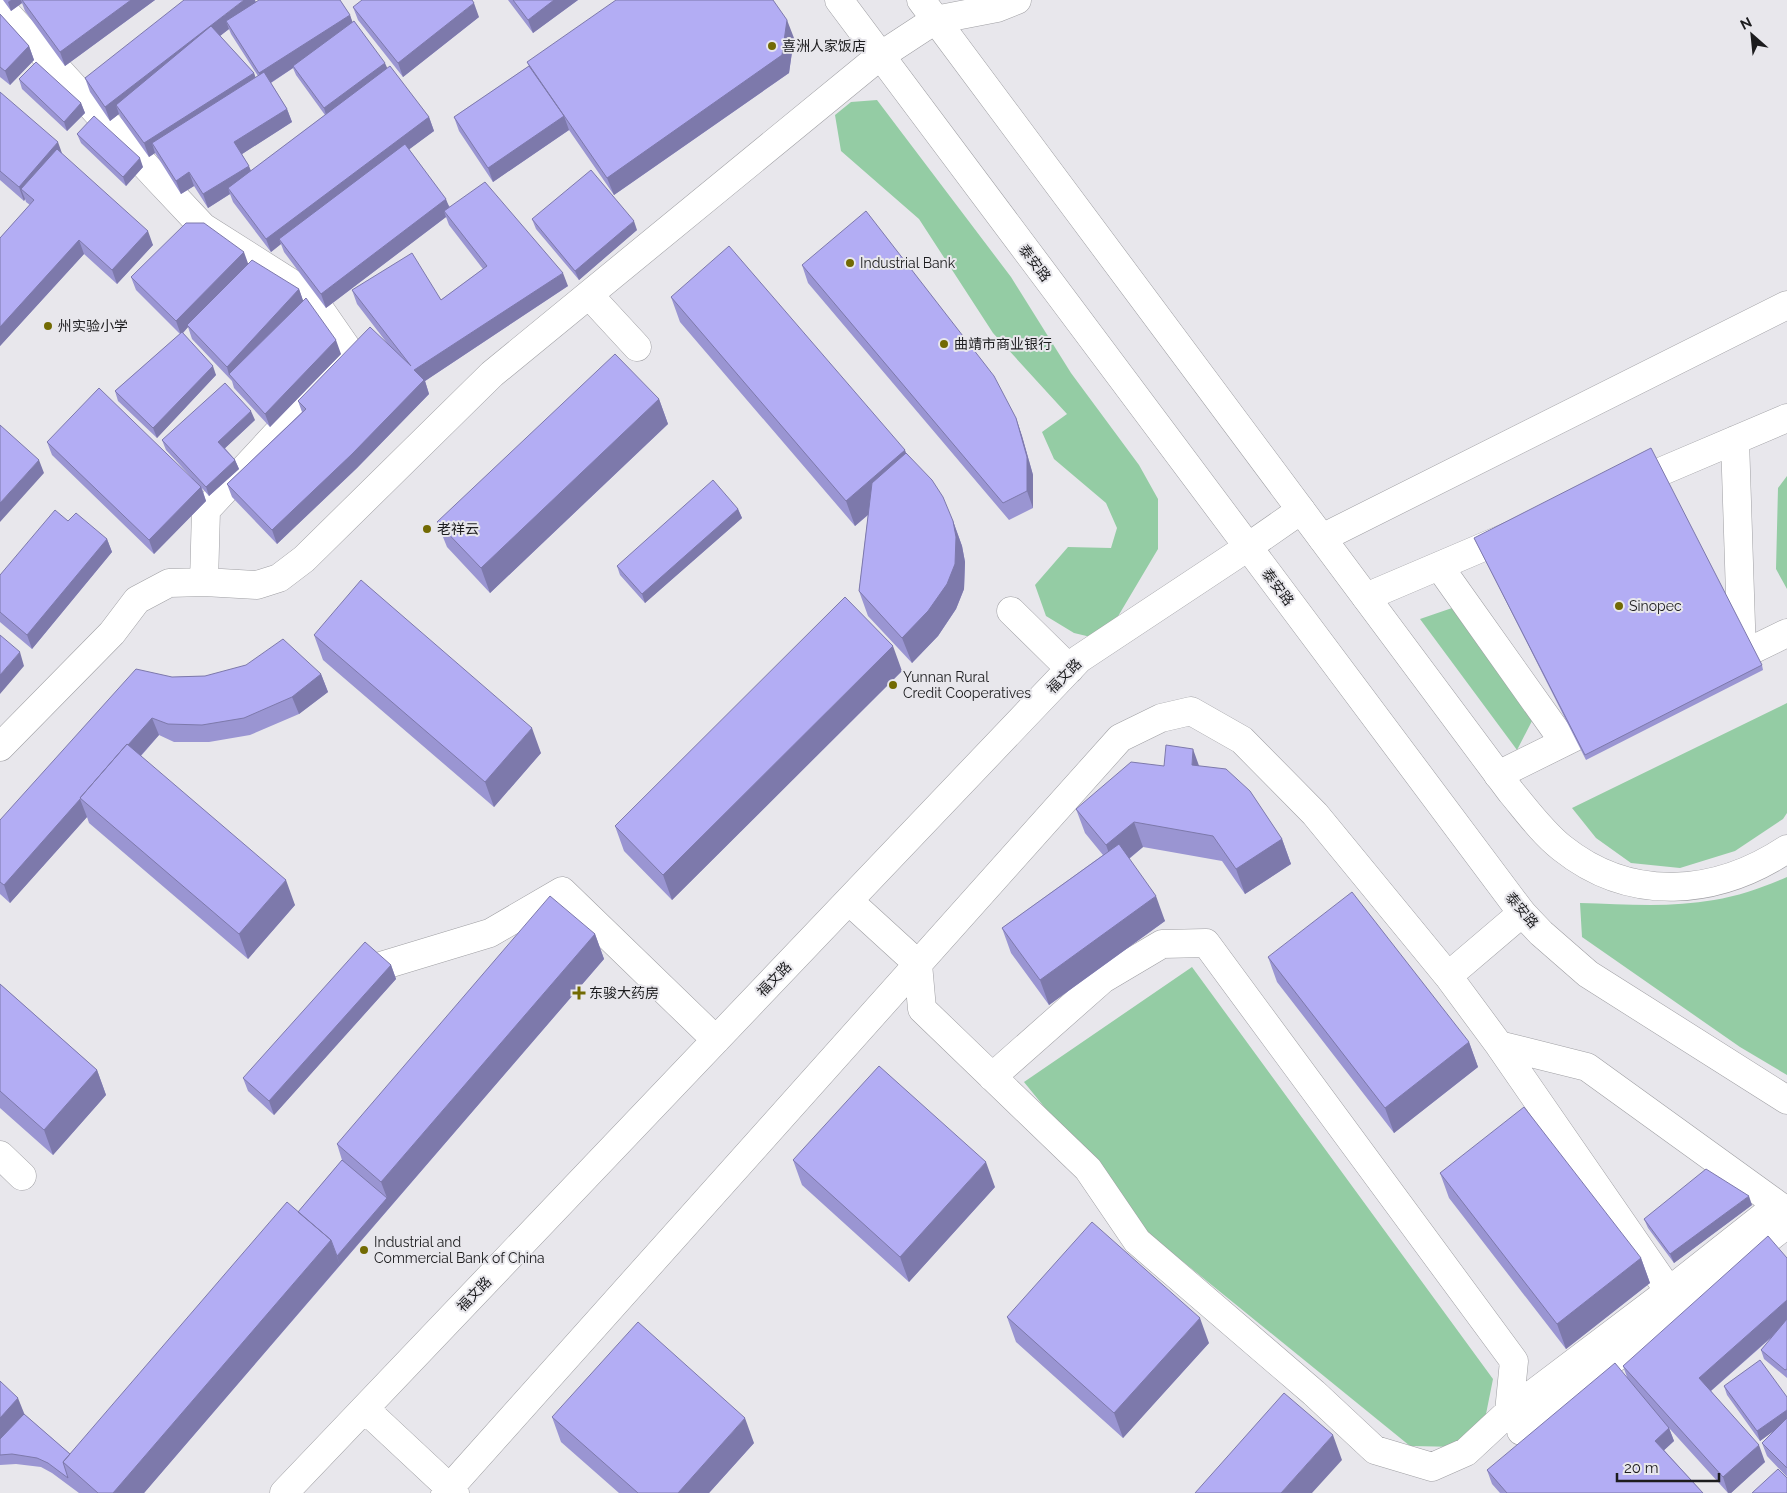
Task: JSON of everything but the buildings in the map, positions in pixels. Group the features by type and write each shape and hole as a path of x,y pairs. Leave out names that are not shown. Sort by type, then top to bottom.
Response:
{"street":[{"name":"泰安路","path":"839,0 1522,913 1541,933 1588,974 1787,1100"},
{"path":"0,747 112,633 137,600 170,583 204,582 257,585 278,578 304,559 492,374 880,56 928,10 997,8 1017,0"},
{"path":"0,6 203,227 310,295 351,354 206,510 204,582"},
{"path":"928,10 1498,775 1534,820 1561,847 1576,859 1593,868 1633,882 1678,887 1709,884 1752,870 1787,849"},
{"path":"589,294 637,347"},
{"path":"1322,538 1787,305"},
{"path":"1600,497 1787,418"},
{"path":"1735,440 1742,656"},
{"name":"福文路","path":"284,1493 1079,660 1301,510"},
{"path":"1366,597 1538,524"},
{"path":"1439,566 1564,742"},
{"path":"1011,611 1070,669"},
{"path":"1697,677 1787,633"},
{"path":"1498,775 1635,708"},
{"path":"365,1408 450,1491 1120,738 1161,718 1191,711 1242,740 1315,814 1448,976 1499,1045 1669,1291"},
{"path":"381,966 490,933 562,891 716,1040"},
{"path":"849,901 918,964 922,1009 1088,1169 1137,1241 1314,1392 1375,1450 1432,1467 1466,1452 1515,1421 1787,1224"},
{"path":"1448,976 1522,913"},
{"path":"992,1077 1103,979 1162,944 1206,943 1514,1361 1515,1421"},
{"path":"1499,1045 1587,1067 1778,1205 1669,1291 1515,1421"},
{"path":"0,1156 22,1176"}],"green space":[{"path":"877,100 1011,277 1071,373 1139,465 1158,499 1158,549 1117,618 1095,638 1074,633 1046,616 1035,585 1068,547 1111,548 1117,528 1106,503 1054,459 1042,432 1067,414 993,333 919,219 841,151 835,115 851,102"},
{"path":"1787,476 1787,589 1776,569 1778,488"},
{"path":"1455,607 1533,719 1517,750 1420,619"},
{"path":"1787,703 1787,813 1783,819 1735,851 1680,868 1631,863 1596,838 1572,808"},
{"path":"1787,877 1787,1075 1740,1047 1582,937 1580,903 1647,905 1697,902 1742,894"},
{"path":"1192,967 1493,1379 1484,1424 1461,1447 1410,1446 1144,1230 1024,1082"}],"place":[{"name":"喜洲人家饭店","path":"772,46"},
{"name":"Industrial Bank","path":"850,263"},
{"name":"州实验小学","path":"48,326"},
{"name":"曲靖市商业银行","path":"944,344"},
{"name":"老祥云","path":"427,529"},
{"name":"Sinopec","path":"1619,606"},
{"name":"Yunnan Rural Credit Cooperatives","path":"893,685"},
{"name":"东骏大药房","path":"579,993"},
{"name":"Industrial and Commercial Bank of China","path":"364,1250"}]}
